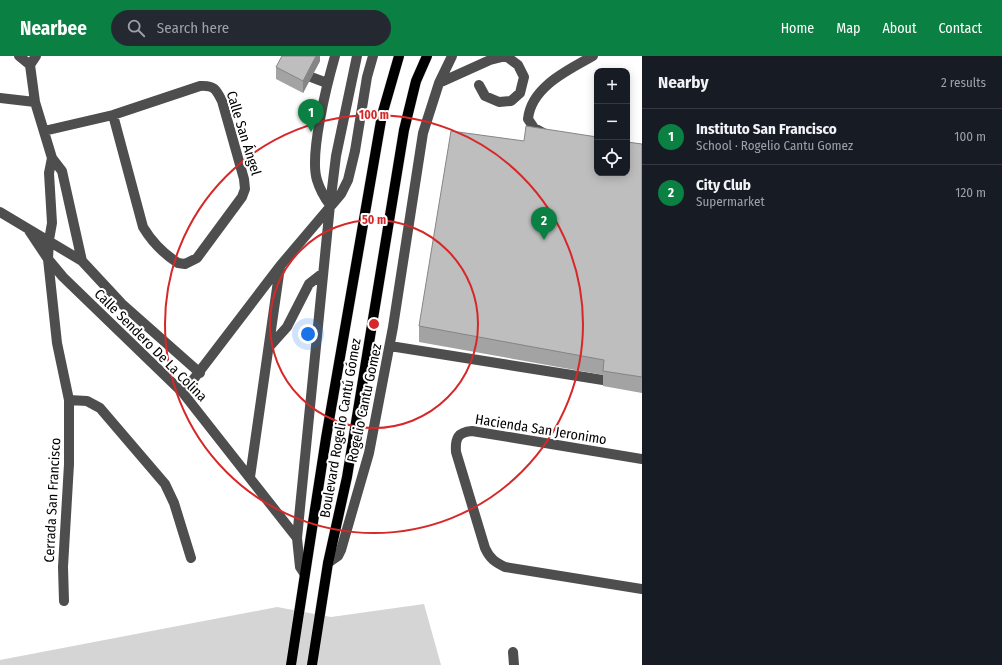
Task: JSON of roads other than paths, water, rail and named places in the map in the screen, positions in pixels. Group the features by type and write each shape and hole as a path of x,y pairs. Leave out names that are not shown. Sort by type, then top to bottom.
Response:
{"main road":[{"name":"Boulevard Rogelio Cantú Gómez","path":"291,665 326,438 382,115 399,56"},
{"name":"Boulevard Rogelio Cantú Gómez","path":"312,665 328,563 347,477 404,130 416,81 427,56"}],"street":[{"path":"19,56 33,60 35,102 52,158 62,171 82,261"},
{"path":"330,205 322,194 317,180 315,165 327,83 334,56"},
{"path":"304,573 298,560 297,538 323,273 336,156 357,56"},
{"path":"183,393 200,373 280,266 330,205 341,194 348,180 355,151 367,77 374,56"},
{"name":"Rogelio Cantu Gomez","path":"328,563 338,556 341,550 367,461 390,346 423,133 439,83 452,56"},
{"path":"439,83 490,60 506,56 518,65 524,77 520,93 511,101 499,102 485,96 479,85"},
{"path":"557,136 545,134 534,128 528,120 528,112 547,84 593,56"},
{"path":"311,77 327,83"},
{"name":"Calle San Ángel","path":"44,131 113,115 200,86 210,85 216,89 222,101 242,172 245,189 242,198 197,258 192,262 178,264 150,239 143,227 113,115"},
{"path":"0,98 35,102"},
{"name":"Cerrada San Francisco","path":"52,158 49,173 52,223 48,259 57,343 69,400 69,464 63,566 64,601"},
{"name":"Calle Sendero De La Colina","path":"0,212 82,261 122,304 200,373"},
{"name":"Calle Sendero De La Colina","path":"28,229 48,259 63,277 183,393 297,538"},
{"path":"250,477 270,346 280,266"},
{"path":"270,346 287,327 309,284 323,273"},
{"path":"390,346 603,380"},
{"path":"69,400 87,402 100,408 166,484 174,503 192,558"},
{"name":"Hacienda San Jeronimo","path":"642,459 472,431 464,432 458,436 455,442 456,452 489,557 505,566 642,589"},
{"path":"513,652 514,665"}],"place":[{"name":"Instituto San Francisco","path":"311,132"},
{"name":"City Club","path":"544,240"}]}
